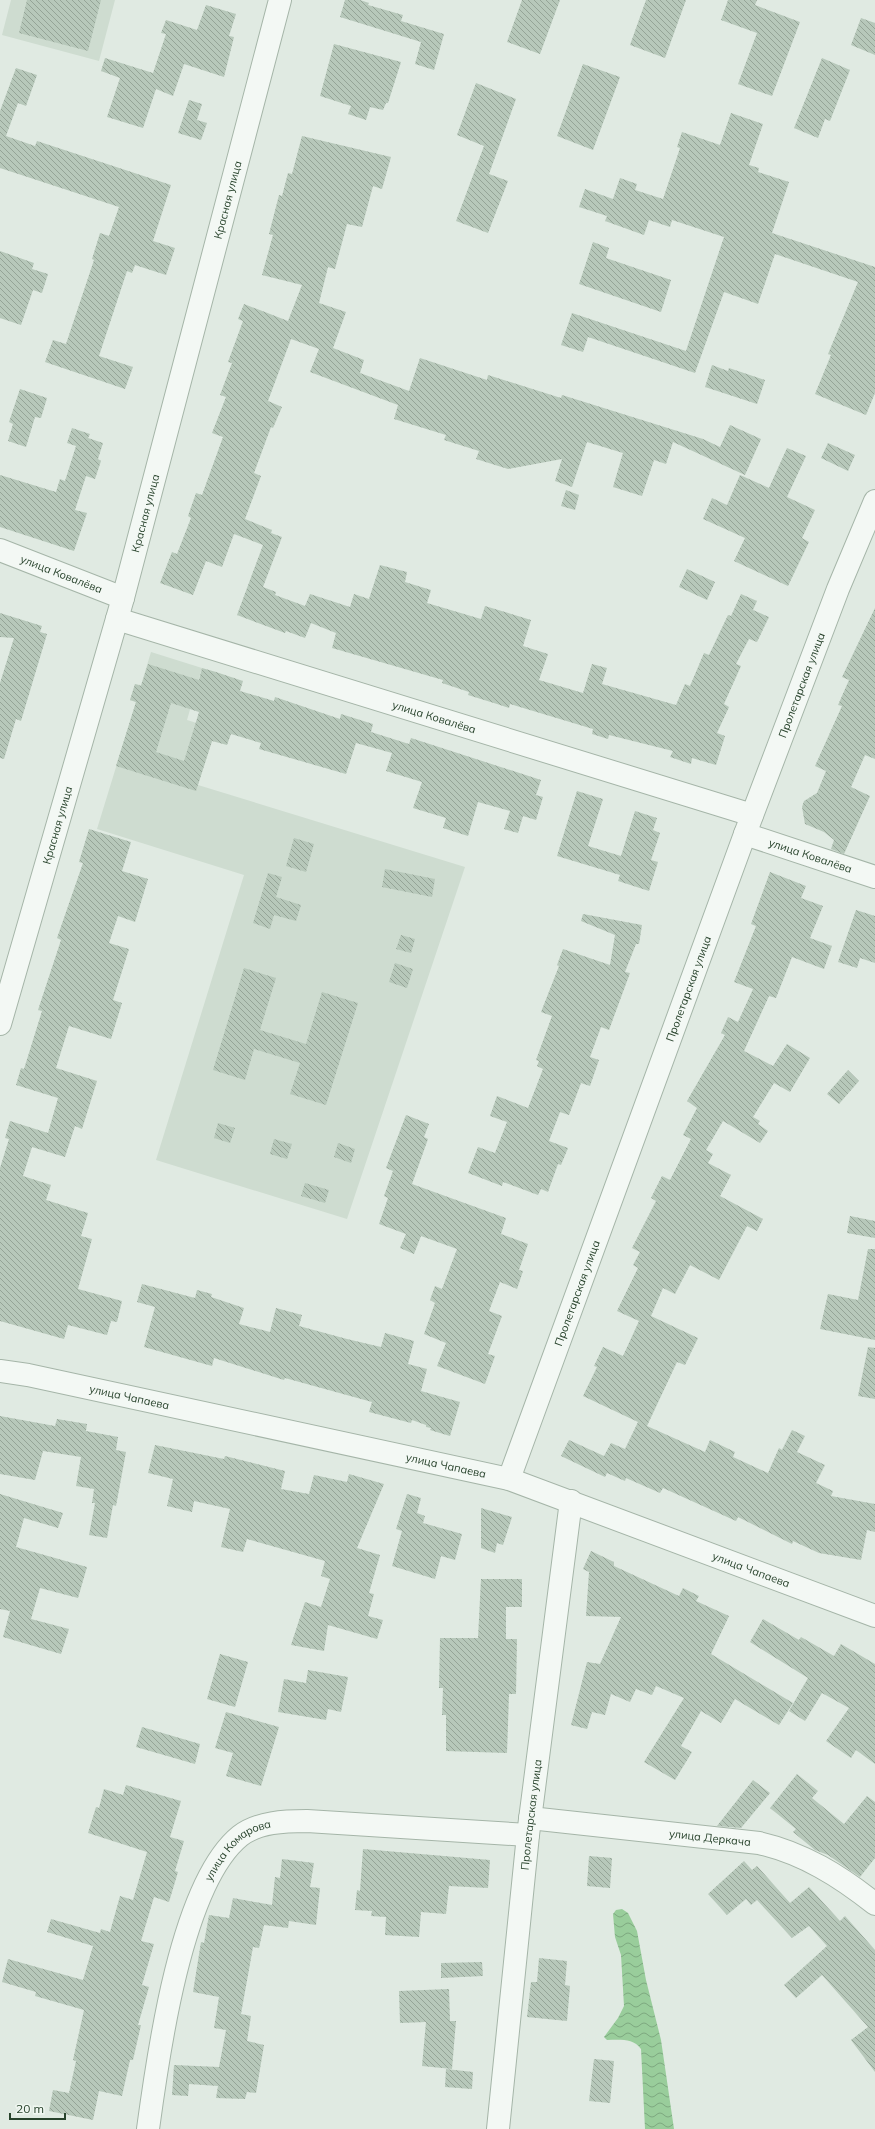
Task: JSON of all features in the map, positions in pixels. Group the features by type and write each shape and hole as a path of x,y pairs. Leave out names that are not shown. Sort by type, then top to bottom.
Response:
{"street":[{"name":"Красная улица","path":"0,1024 123,598 280,0"},
{"name":"Пролетарская улица","path":"509,1479 749,825 838,589 875,501"},
{"name":"улица Ковалёва","path":"0,550 123,598"},
{"name":"улица Ковалёва","path":"117,619 749,825 875,877"},
{"name":"улица Чапаева","path":"0,1371 28,1375 509,1479 875,1616"},
{"name":"Пролетарская улица","path":"498,2129 529,1826 571,1501"},
{"name":"улица Комарова","path":"148,2129 164,2026 183,1949 199,1898 209,1878 232,1844 241,1836 265,1825 284,1821 529,1826"},
{"name":"улица Деркача","path":"529,1826 759,1843 774,1846 800,1856 829,1871 875,1904"}],"shaded area":[{"path":"11,0 115,0 99,61 2,35"},
{"path":"151,652 202,668 187,720 216,729 198,785 465,867 347,1219 156,1160 244,875 97,829 136,702 130,700 135,684 141,685"}],"water":[{"path":"622,1909 628,1913 637,1931 646,1980 661,2040 674,2129 645,2129 641,2049 638,2045 630,2041 607,2040 604,2037 618,2018 624,2006 621,1955 615,1937 613,1914 616,1910"}],"building":[{"path":"27,0 101,0 88,51 19,33"},
{"path":"345,0 360,0 369,3 368,5 403,15 401,21 444,34 434,70 415,64 421,42 340,17"},
{"path":"522,0 560,0 540,54 507,42"},
{"path":"646,0 686,0 665,58 630,45"},
{"path":"728,0 757,0 755,5 800,22 772,96 738,84 757,33 721,20"},
{"path":"206,5 236,14 229,36 234,37 224,77 184,64 173,96 156,89 143,128 107,117 120,78 101,71 105,58 153,73 166,34 161,33 166,20 197,30"},
{"path":"861,18 875,23 875,55 851,45"},
{"path":"334,44 401,62 388,103 386,103 383,110 370,107 366,120 348,114 351,106 320,96"},
{"path":"822,58 850,70 830,121 825,119 818,138 794,128"},
{"path":"583,64 620,77 593,150 557,136"},
{"path":"16,68 37,75 26,106 18,103 6,136 35,146 37,141 171,185 153,241 175,248 166,275 135,265 132,273 127,271 99,356 133,367 125,389 45,362 53,340 66,344 94,260 92,259 100,233 109,236 119,207 0,168 0,111"},
{"path":"476,83 516,99 489,174 508,181 488,233 456,221 484,146 457,135"},
{"path":"189,100 202,104 197,120 207,123 201,140 178,133"},
{"path":"731,113 763,124 749,165 759,168 758,172 789,182 772,233 875,267 875,393 866,415 815,394 831,355 828,354 858,282 775,254 758,304 724,292 695,373 588,337 583,352 561,345 572,313 686,351 724,237 672,220 670,227 649,220 644,235 605,221 607,216 579,207 585,189 613,199 620,178 637,184 635,190 663,199 680,148 677,147 682,132 720,145"},
{"path":"302,136 391,157 382,189 373,186 362,227 347,224 335,269 328,267 319,303 346,312 333,348 364,360 360,373 409,391 420,358 487,380 488,375 561,398 562,395 703,439 720,447 730,425 761,439 745,475 673,442 666,464 654,460 642,496 613,487 623,453 587,442 572,487 555,481 562,459 508,469 476,459 479,451 444,440 446,435 394,419 398,405 310,372 319,349 291,339 268,401 282,407 273,428 271,427 254,473 261,476 245,519 272,530 271,533 282,537 263,587 276,592 275,595 305,606 310,594 350,607 354,594 369,599 380,565 407,572 405,582 431,590 427,603 481,619 485,606 531,620 523,646 548,654 539,680 583,693 592,664 607,668 602,684 676,705 685,684 690,686 704,653 709,655 728,615 731,616 741,594 757,601 753,610 769,617 757,642 749,639 736,664 741,666 724,704 729,707 717,733 725,736 716,765 692,758 691,764 670,757 673,751 609,735 608,739 592,734 593,729 510,704 509,708 468,695 469,692 442,683 443,680 332,648 336,633 311,623 305,638 286,631 285,633 237,615 263,545 234,534 222,567 206,561 193,595 160,583 172,552 177,554 191,518 188,516 196,493 202,495 223,437 212,433 226,397 220,395 232,363 228,362 243,321 238,319 244,304 288,321 302,285 262,275 273,235 269,234 279,195 282,196 288,173 292,174"},
{"path":"593,242 609,248 606,258 671,280 661,312 579,284"},
{"path":"0,251 34,263 32,269 48,274 42,293 33,290 21,325 0,318"},
{"path":"712,365 728,371 729,368 765,380 757,404 705,387"},
{"path":"20,389 47,398 41,418 35,417 26,447 8,441 13,424 9,422"},
{"path":"72,428 90,434 88,438 103,443 98,459 101,461 95,479 86,476 75,510 87,513 74,551 0,527 0,475 56,492 60,479 65,481 76,446 67,443"},
{"path":"828,443 855,455 848,471 821,458"},
{"path":"787,448 806,456 787,497 815,510 802,538 809,542 788,586 734,561 745,538 703,519 712,498 727,505 740,475 769,488"},
{"path":"566,490 579,495 575,510 561,506"},
{"path":"687,569 715,582 707,600 679,587"},
{"path":"875,608 875,759 865,755 851,787 870,796 844,854 831,849 834,840 824,832 805,824 802,807 804,801 817,793 826,771 815,766 842,706 838,705 849,680 842,677"},
{"path":"0,613 42,626 40,632 47,634 21,721 16,719 4,759 0,758 0,683 14,638 0,637"},
{"path":"148,664 199,680 202,668 243,681 240,691 274,701 275,697 340,719 341,714 373,724 371,732 409,744 411,738 541,780 536,795 543,797 536,820 523,816 518,833 504,829 510,811 478,802 468,836 443,828 446,818 413,808 422,782 386,771 392,753 356,743 346,774 259,749 261,743 231,734 227,745 212,741 196,791 116,766 136,702 130,700 135,684 141,686","holes":["171,703 199,712 184,761 156,752"]},
{"path":"577,791 603,799 588,846 621,856 635,811 657,818 653,830 660,833 651,860 658,862 649,891 618,881 620,875 557,856"},
{"path":"89,829 131,842 122,871 148,879 135,922 118,916 109,943 129,949 113,1000 122,1003 111,1039 69,1026 56,1068 97,1081 82,1129 75,1126 65,1157 32,1147 23,1176 51,1185 46,1200 88,1213 81,1236 92,1239 78,1289 122,1301 117,1322 111,1321 107,1335 68,1325 64,1339 0,1321 0,1168 9,1139 5,1138 10,1121 48,1133 58,1098 16,1085 21,1068 24,1069 42,1011 38,1010 61,940 57,938 83,863 79,862"},
{"path":"294,838 314,844 306,872 286,866"},
{"path":"385,869 435,879 432,897 382,887"},
{"path":"770,872 806,886 801,898 823,906 810,938 832,946 824,969 792,957 776,998 769,996 744,1051 773,1066 787,1044 810,1058 790,1092 774,1083 753,1117 760,1121 758,1124 768,1131 760,1143 723,1121 706,1150 713,1154 708,1163 731,1175 720,1196 763,1219 757,1231 747,1226 719,1280 690,1265 675,1294 663,1288 651,1316 698,1338 685,1365 677,1362 647,1426 705,1452 710,1440 735,1452 733,1457 768,1473 779,1448 782,1450 792,1430 805,1436 797,1452 825,1465 816,1483 833,1491 831,1496 875,1504 875,1532 867,1530 861,1560 819,1553 793,1541 792,1544 738,1517 736,1521 663,1488 660,1493 626,1478 625,1481 607,1473 605,1477 561,1456 569,1440 604,1456 611,1443 625,1449 638,1422 583,1396 597,1367 594,1366 603,1347 623,1356 639,1321 617,1311 638,1268 633,1265 640,1252 632,1248 656,1201 651,1198 662,1176 670,1180 691,1139 683,1135 697,1108 687,1101 725,1035 721,1033 728,1017 738,1022 753,989 734,982 756,926 751,924"},
{"path":"268,873 282,877 276,897 301,905 296,921 274,915 270,929 253,923"},
{"path":"856,910 875,916 875,963 860,958 857,968 838,962"},
{"path":"583,914 642,925 639,944 636,944 625,972 630,973 609,1030 601,1027 590,1057 599,1060 590,1086 581,1083 569,1115 560,1112 549,1141 568,1148 561,1165 558,1164 548,1192 541,1189 538,1195 503,1182 502,1186 468,1173 478,1147 495,1153 507,1122 490,1116 497,1096 528,1108 543,1069 537,1066 539,1061 536,1060 552,1016 541,1012 559,966 557,965 563,949 610,965 615,935 581,921"},
{"path":"401,935 415,939 411,953 396,949"},
{"path":"395,963 413,969 407,988 389,982"},
{"path":"244,968 276,978 260,1030 306,1044 322,992 358,1003 326,1105 290,1094 300,1063 254,1049 245,1080 213,1070"},
{"path":"848,1070 859,1081 839,1104 827,1094"},
{"path":"406,1115 429,1124 424,1137 428,1139 412,1184 506,1218 501,1234 528,1244 519,1270 523,1271 517,1289 500,1282 489,1311 502,1316 488,1354 495,1356 485,1384 437,1366 446,1343 424,1334 435,1303 430,1300 435,1286 442,1289 457,1249 421,1236 414,1254 400,1248 406,1234 379,1224 388,1198 384,1196 393,1171 386,1168"},
{"path":"218,1123 235,1128 230,1143 214,1138"},
{"path":"274,1139 292,1144 287,1159 270,1154"},
{"path":"338,1143 355,1149 351,1163 334,1157"},
{"path":"305,1183 329,1190 325,1203 301,1196"},
{"path":"850,1216 875,1221 875,1238 847,1233"},
{"path":"868,1249 875,1249 875,1340 820,1329 828,1294 858,1300"},
{"path":"142,1284 195,1298 197,1290 212,1294 211,1297 244,1308 239,1324 270,1332 276,1308 302,1315 299,1326 347,1339 381,1347 385,1333 414,1341 408,1364 427,1369 421,1391 460,1402 450,1436 430,1430 431,1428 426,1427 426,1425 412,1420 411,1423 369,1412 372,1402 285,1378 284,1380 214,1358 212,1366 144,1347 155,1307 137,1302"},
{"path":"868,1347 875,1348 875,1399 858,1396"},
{"path":"0,1416 55,1426 57,1419 87,1424 86,1431 118,1437 116,1450 126,1452 116,1506 113,1505 107,1538 89,1535 95,1503 92,1503 94,1489 76,1486 81,1457 43,1451 35,1480 0,1474"},
{"path":"155,1445 224,1459 225,1456 285,1471 281,1489 309,1494 314,1475 347,1482 349,1474 384,1484 357,1548 380,1555 369,1593 374,1594 368,1616 383,1620 377,1639 328,1625 324,1651 291,1645 305,1602 321,1607 330,1579 321,1576 325,1561 247,1539 243,1552 221,1547 230,1509 194,1501 192,1512 167,1506 173,1479 148,1473"},
{"path":"0,1494 63,1513 58,1528 24,1518 16,1547 87,1567 78,1598 40,1588 31,1619 69,1629 61,1654 3,1637 10,1611 0,1609"},
{"path":"407,1494 421,1498 417,1513 425,1516 423,1523 462,1534 455,1560 441,1556 435,1579 392,1566 402,1531 396,1529"},
{"path":"481,1508 512,1517 503,1545 497,1543 495,1553 481,1548"},
{"path":"591,1551 614,1562 614,1566 679,1596 683,1588 699,1596 696,1601 729,1616 711,1654 793,1703 779,1725 735,1699 721,1723 701,1711 681,1746 692,1752 675,1780 644,1762 684,1698 656,1686 652,1695 636,1689 630,1702 611,1694 605,1715 592,1712 587,1729 571,1725 587,1662 600,1664 621,1617 586,1616 589,1572 583,1569"},
{"path":"481,1579 522,1579 522,1607 506,1607 506,1639 517,1639 516,1694 509,1694 507,1753 446,1751 446,1715 442,1715 443,1688 439,1688 440,1638 478,1638"},
{"path":"763,1619 799,1640 801,1637 834,1656 841,1644 875,1664 875,1764 856,1750 851,1758 826,1741 849,1708 822,1693 805,1721 789,1711 808,1678 750,1642"},
{"path":"220,1654 248,1662 235,1707 207,1699"},
{"path":"308,1670 348,1677 341,1712 328,1709 326,1720 278,1712 284,1679 306,1683"},
{"path":"226,1712 279,1727 261,1786 226,1776 233,1753 215,1748"},
{"path":"142,1727 200,1744 195,1764 136,1747"},
{"path":"797,1774 818,1791 812,1798 844,1824 867,1796 875,1802 875,1858 860,1877 828,1855 815,1850 793,1832 796,1829 770,1808"},
{"path":"753,1780 770,1793 741,1828 717,1826"},
{"path":"126,1785 181,1801 170,1837 184,1841 175,1871 178,1872 169,1902 154,1897 141,1941 154,1944 142,1985 149,1987 138,2025 141,2025 133,2060 130,2060 122,2096 99,2091 93,2120 49,2111 53,2090 69,2093 76,2061 73,2060 84,2010 35,1996 36,1992 2,1982 8,1959 83,1980 93,1946 47,1932 51,1919 100,1933 101,1929 110,1932 120,1896 133,1900 147,1852 88,1833 96,1807 99,1808 104,1789 123,1795"},
{"path":"363,1849 490,1860 488,1888 449,1886 446,1914 421,1912 419,1937 385,1935 386,1917 371,1916 372,1911 355,1910 357,1890 360,1891"},
{"path":"589,1856 612,1858 610,1888 587,1886"},
{"path":"282,1859 314,1863 310,1887 320,1888 316,1925 289,1921 288,1928 264,1925 259,1948 253,1947 241,2014 251,2016 247,2041 264,2045 256,2093 247,2092 245,2099 216,2098 218,2086 189,2084 188,2096 172,2095 174,2065 219,2067 226,2030 214,2028 219,1997 193,1992 201,1942 204,1943 209,1915 229,1918 233,1898 272,1905 275,1877 280,1878"},
{"path":"744,1861 752,1870 757,1866 790,1903 809,1887 840,1921 845,1916 875,1950 875,2072 851,2040 868,2027 822,1975 796,1998 784,1985 827,1946 809,1926 792,1938 757,1900 751,1905 746,1899 727,1915 708,1894"},
{"path":"539,1958 567,1961 565,1985 570,1986 567,2021 527,2017 531,1982 537,1982"},
{"path":"482,1962 483,1976 441,1978 441,1963"},
{"path":"449,1989 450,2021 456,2021 452,2069 422,2066 426,2022 400,2023 399,1991"},
{"path":"594,2059 614,2061 610,2103 589,2101"},
{"path":"446,2069 473,2072 472,2089 445,2087"}]}
